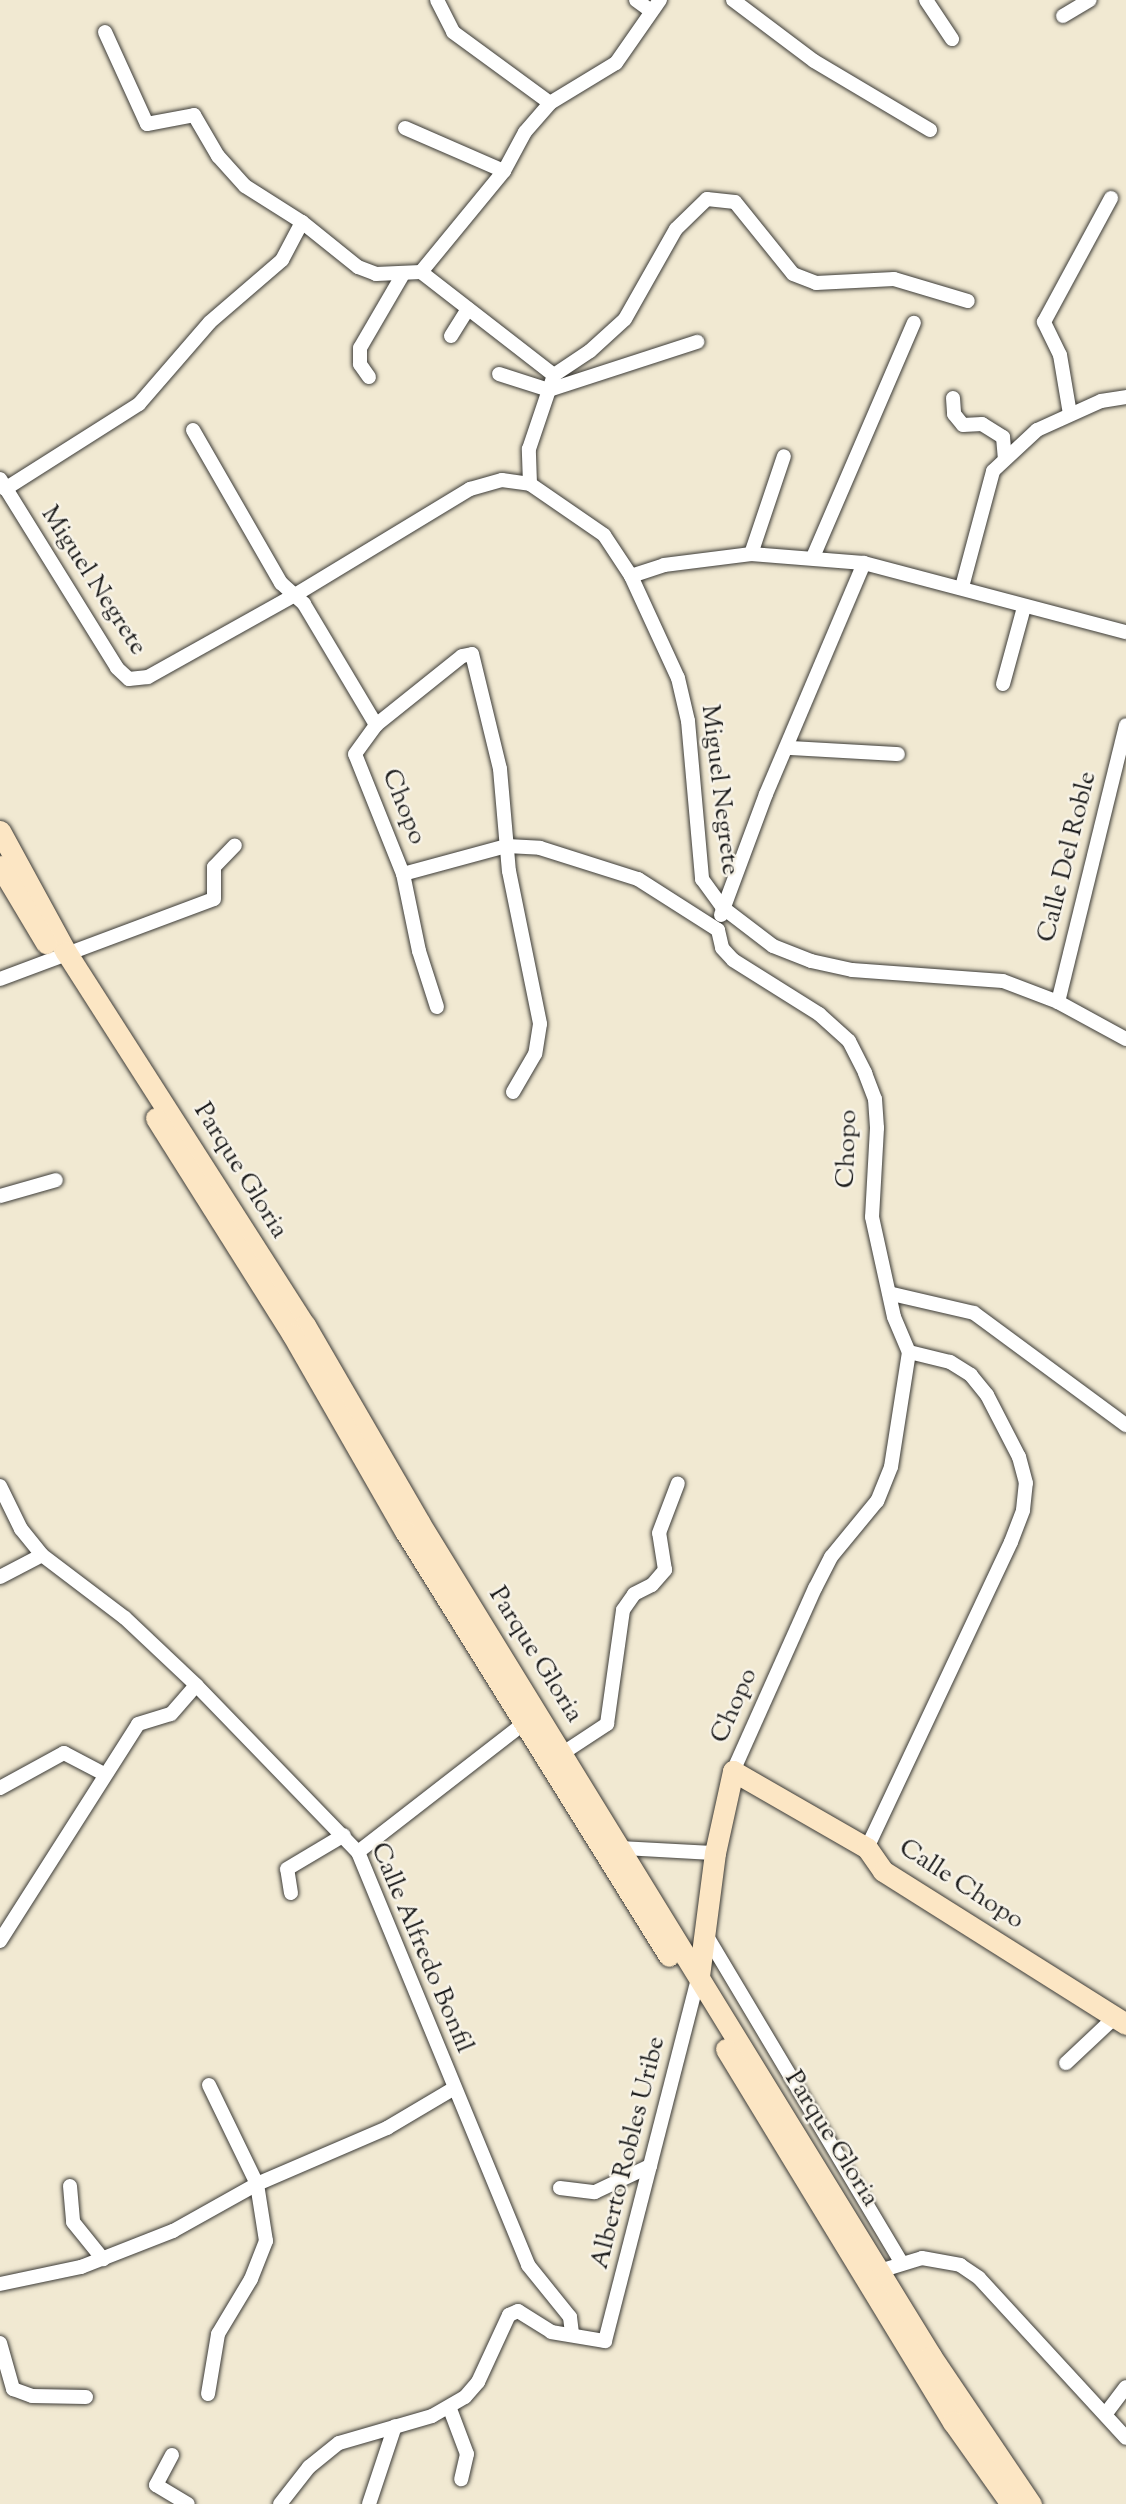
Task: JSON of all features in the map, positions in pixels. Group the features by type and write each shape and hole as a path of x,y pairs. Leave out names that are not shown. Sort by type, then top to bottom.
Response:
{"main road":[{"name":"Parque Gloria","path":"0,831 60,954"},
{"name":"Parque Gloria","path":"0,866 60,954 419,1522 532,1717 872,2273 1002,2467 1031,2504"},
{"name":"Parque Gloria","path":"532,1717 563,1753 622,1848 696,1987"},
{"name":"Calle Chopo","path":"733,1771 867,1848 883,1871 1120,2021"},
{"path":"696,1987 715,1853 733,1771"},
{"name":"Parque Gloria","path":"872,2273 953,2422 1011,2504"}],"street":[{"path":"437,0 453,32 550,103"},
{"path":"421,272 503,171 525,132 550,103 616,63 655,5 636,0"},
{"path":"733,0 814,61 930,130"},
{"path":"926,0 952,39"},
{"path":"1063,16 1090,0"},
{"path":"105,32 147,124 194,114 218,156 245,186 302,222 358,267 376,274 421,272 554,375"},
{"path":"405,128 503,171"},
{"path":"530,484 529,449 554,375 590,352 625,319 676,229 695,208 717,197 736,202 793,274 816,283 894,279 968,301"},
{"path":"1070,414 1060,355 1044,322 1111,198"},
{"path":"3,484 139,404 211,322 282,260 302,222"},
{"path":"369,377 360,363 360,348 403,274"},
{"path":"451,337 468,309"},
{"path":"813,557 914,323"},
{"path":"499,374 549,390 697,342"},
{"path":"962,587 986,486 1005,458 1037,430 1070,414 1126,397"},
{"path":"953,398 954,414 963,425 982,424 1003,437 1005,458"},
{"path":"193,430 281,583 295,595 376,725 462,656 472,654 500,769 507,846 540,1024 535,1054 513,1092"},
{"path":"751,554 784,456"},
{"name":"Miguel Negrete","path":"3,484 117,668 129,679 148,677 295,595 470,489 502,480 530,484 604,535 631,576 678,678 688,721 702,879 722,907 773,946 811,961 852,970 1003,981 1058,1002 1126,1040"},
{"path":"631,576 664,565 751,554 813,557 864,563 1126,632"},
{"path":"718,930 722,907 864,563"},
{"path":"1003,684 1024,607"},
{"name":"Chopo","path":"376,725 355,754 403,874 507,846 541,848 638,879 718,930 722,948 733,960 819,1014 849,1041 875,1099 877,1128 872,1217 892,1294 894,1317 909,1352 886,1485 831,1557 733,1771"},
{"name":"Calle Del Roble","path":"1058,1002 1126,725"},
{"path":"789,748 898,754"},
{"path":"0,979 60,954 214,899 214,867 235,845"},
{"path":"403,874 437,1007"},
{"path":"0,1196 56,1180"},
{"path":"892,1294 974,1313 1126,1425"},
{"path":"867,1848 1011,1542 1023,1510 1026,1483 1019,1457 988,1395 971,1376 950,1362 909,1352"},
{"path":"563,1753 607,1724 623,1610 634,1594 652,1585 665,1570 659,1533 678,1483"},
{"name":"Calle Alfredo Bonfil","path":"0,1486 21,1529 42,1555 125,1618 196,1685 358,1852 453,2089 528,2265 570,2317 572,2334"},
{"path":"0,1577 42,1555"},
{"path":"0,1941 138,1724 171,1714 196,1685"},
{"path":"358,1852 532,1717"},
{"path":"0,1788 64,1753 104,1774"},
{"path":"290,1893 287,1869 344,1835"},
{"path":"622,1848 715,1853"},
{"path":"704,1930 901,2262"},
{"name":"Alberto Robles Uribe","path":"572,2334 605,2341 696,1987"},
{"path":"1066,2063 1120,2021"},
{"path":"208,2394 218,2334 251,2279 265,2241 257,2184 209,2085"},
{"path":"3,2280 103,2259 173,2231 257,2184 368,2137 453,2089"},
{"path":"560,2188 594,2192 650,2166"},
{"path":"70,2186 74,2222 103,2259"},
{"path":"872,2273 901,2262 942,2259 960,2264 979,2278 1107,2412 1126,2438"},
{"path":"280,2504 323,2453 339,2443 450,2409 478,2382 509,2315 518,2311 551,2332 572,2334"},
{"path":"0,2343 13,2389 32,2396 86,2397"},
{"path":"1107,2412 1126,2387"},
{"path":"450,2409 467,2455 461,2479"},
{"path":"369,2504 395,2426"},
{"path":"172,2455 156,2485 188,2504"}]}
